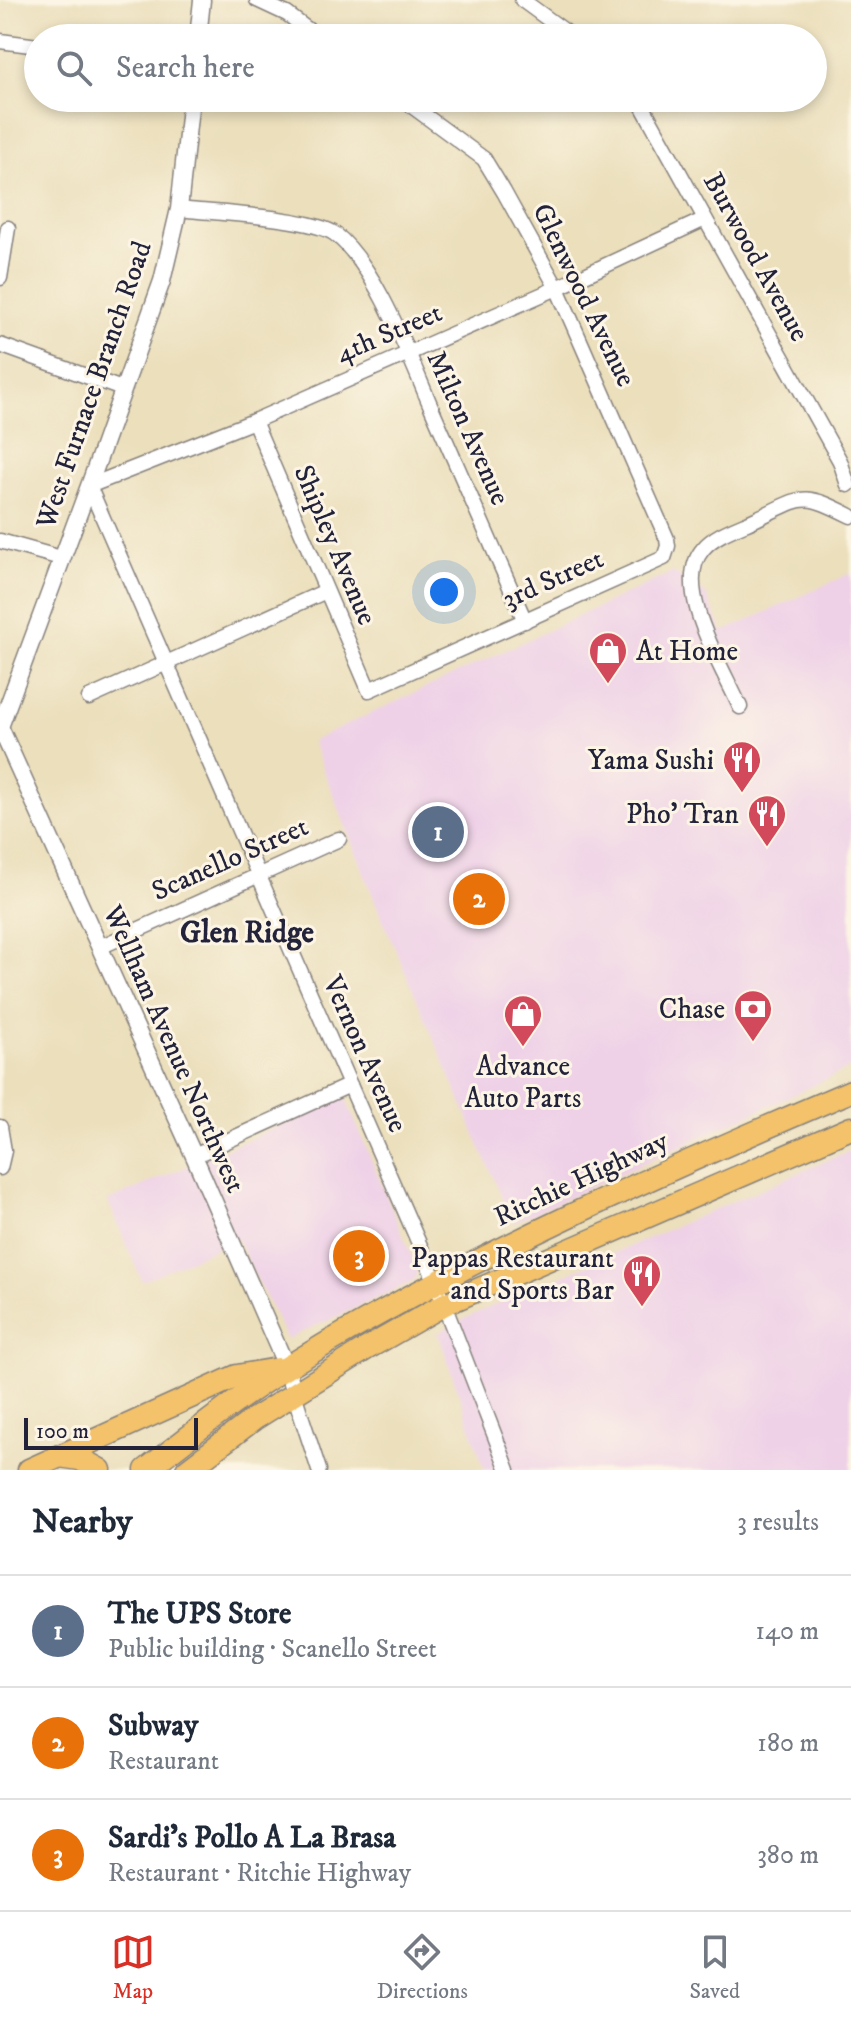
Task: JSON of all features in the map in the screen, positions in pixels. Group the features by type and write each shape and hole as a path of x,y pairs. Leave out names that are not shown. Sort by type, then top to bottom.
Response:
{"main road":[{"name":"Ritchie Highway","path":"146,1470 287,1368 436,1282 569,1216 851,1091"},
{"name":"Ritchie Highway","path":"187,1470 232,1435 294,1394 445,1304 851,1128"},
{"path":"29,1470 237,1376 287,1368"},
{"path":"59,1456 80,1459 100,1470"}],"street":[{"path":"199,24 202,0"},
{"path":"257,0 300,24"},
{"path":"522,0 555,24"},
{"path":"0,41 24,44"},
{"name":"West Furnace Branch Road","path":"0,727 162,281 179,209 189,112"},
{"name":"Glenwood Avenue","path":"420,112 484,159 557,288 667,539 667,551"},
{"name":"Burwood Avenue","path":"646,112 840,461 848,485"},
{"name":"Milton Avenue","path":"179,209 306,223 334,234 357,259 407,353 525,621"},
{"name":"4th Street","path":"89,486 254,421 557,288 705,219"},
{"path":"0,278 8,228"},
{"path":"0,345 122,389"},
{"name":"Shipley Avenue","path":"254,421 369,690"},
{"name":"Vernon Avenue","path":"89,486 436,1282 508,1470"},
{"path":"740,707 695,607 692,574 702,549 715,538 799,499 816,499 851,516"},
{"path":"0,541 61,558"},
{"name":"3rd Street","path":"369,690 660,560 667,551"},
{"path":"89,698 326,591"},
{"name":"Wellham Avenue Northwest","path":"0,727 194,1156 287,1368 294,1394"},
{"name":"Scanello Street","path":"100,947 339,839"},
{"path":"194,1156 350,1085"},
{"path":"0,1127 4,1151 0,1168"},
{"path":"294,1394 319,1470"}],"shaded area":[{"path":"673,572 706,594 723,632 851,573 851,1068 513,1223 379,911 312,741"},
{"path":"345,1097 417,1269 412,1282 287,1339 237,1239 142,1281 108,1201"},
{"path":"851,1150 851,1470 485,1470 438,1333 463,1319"}],"place":[{"name":"At Home","path":"608,685"},
{"name":"Yama Sushi","path":"742,794"},
{"name":"The UPS Store","path":"438,832"},
{"name":"Pho' Tran","path":"767,848"},
{"name":"Subway","path":"479,899"},
{"name":"Chase","path":"753,1043"},
{"name":"Advance Auto Parts","path":"523,1048"},
{"name":"Sardi's Pollo A La Brasa","path":"359,1256"},
{"name":"Pappas Restaurant and Sports Bar","path":"642,1308"}],"district":[{"name":"Glen Ridge","path":"247,933"}]}
